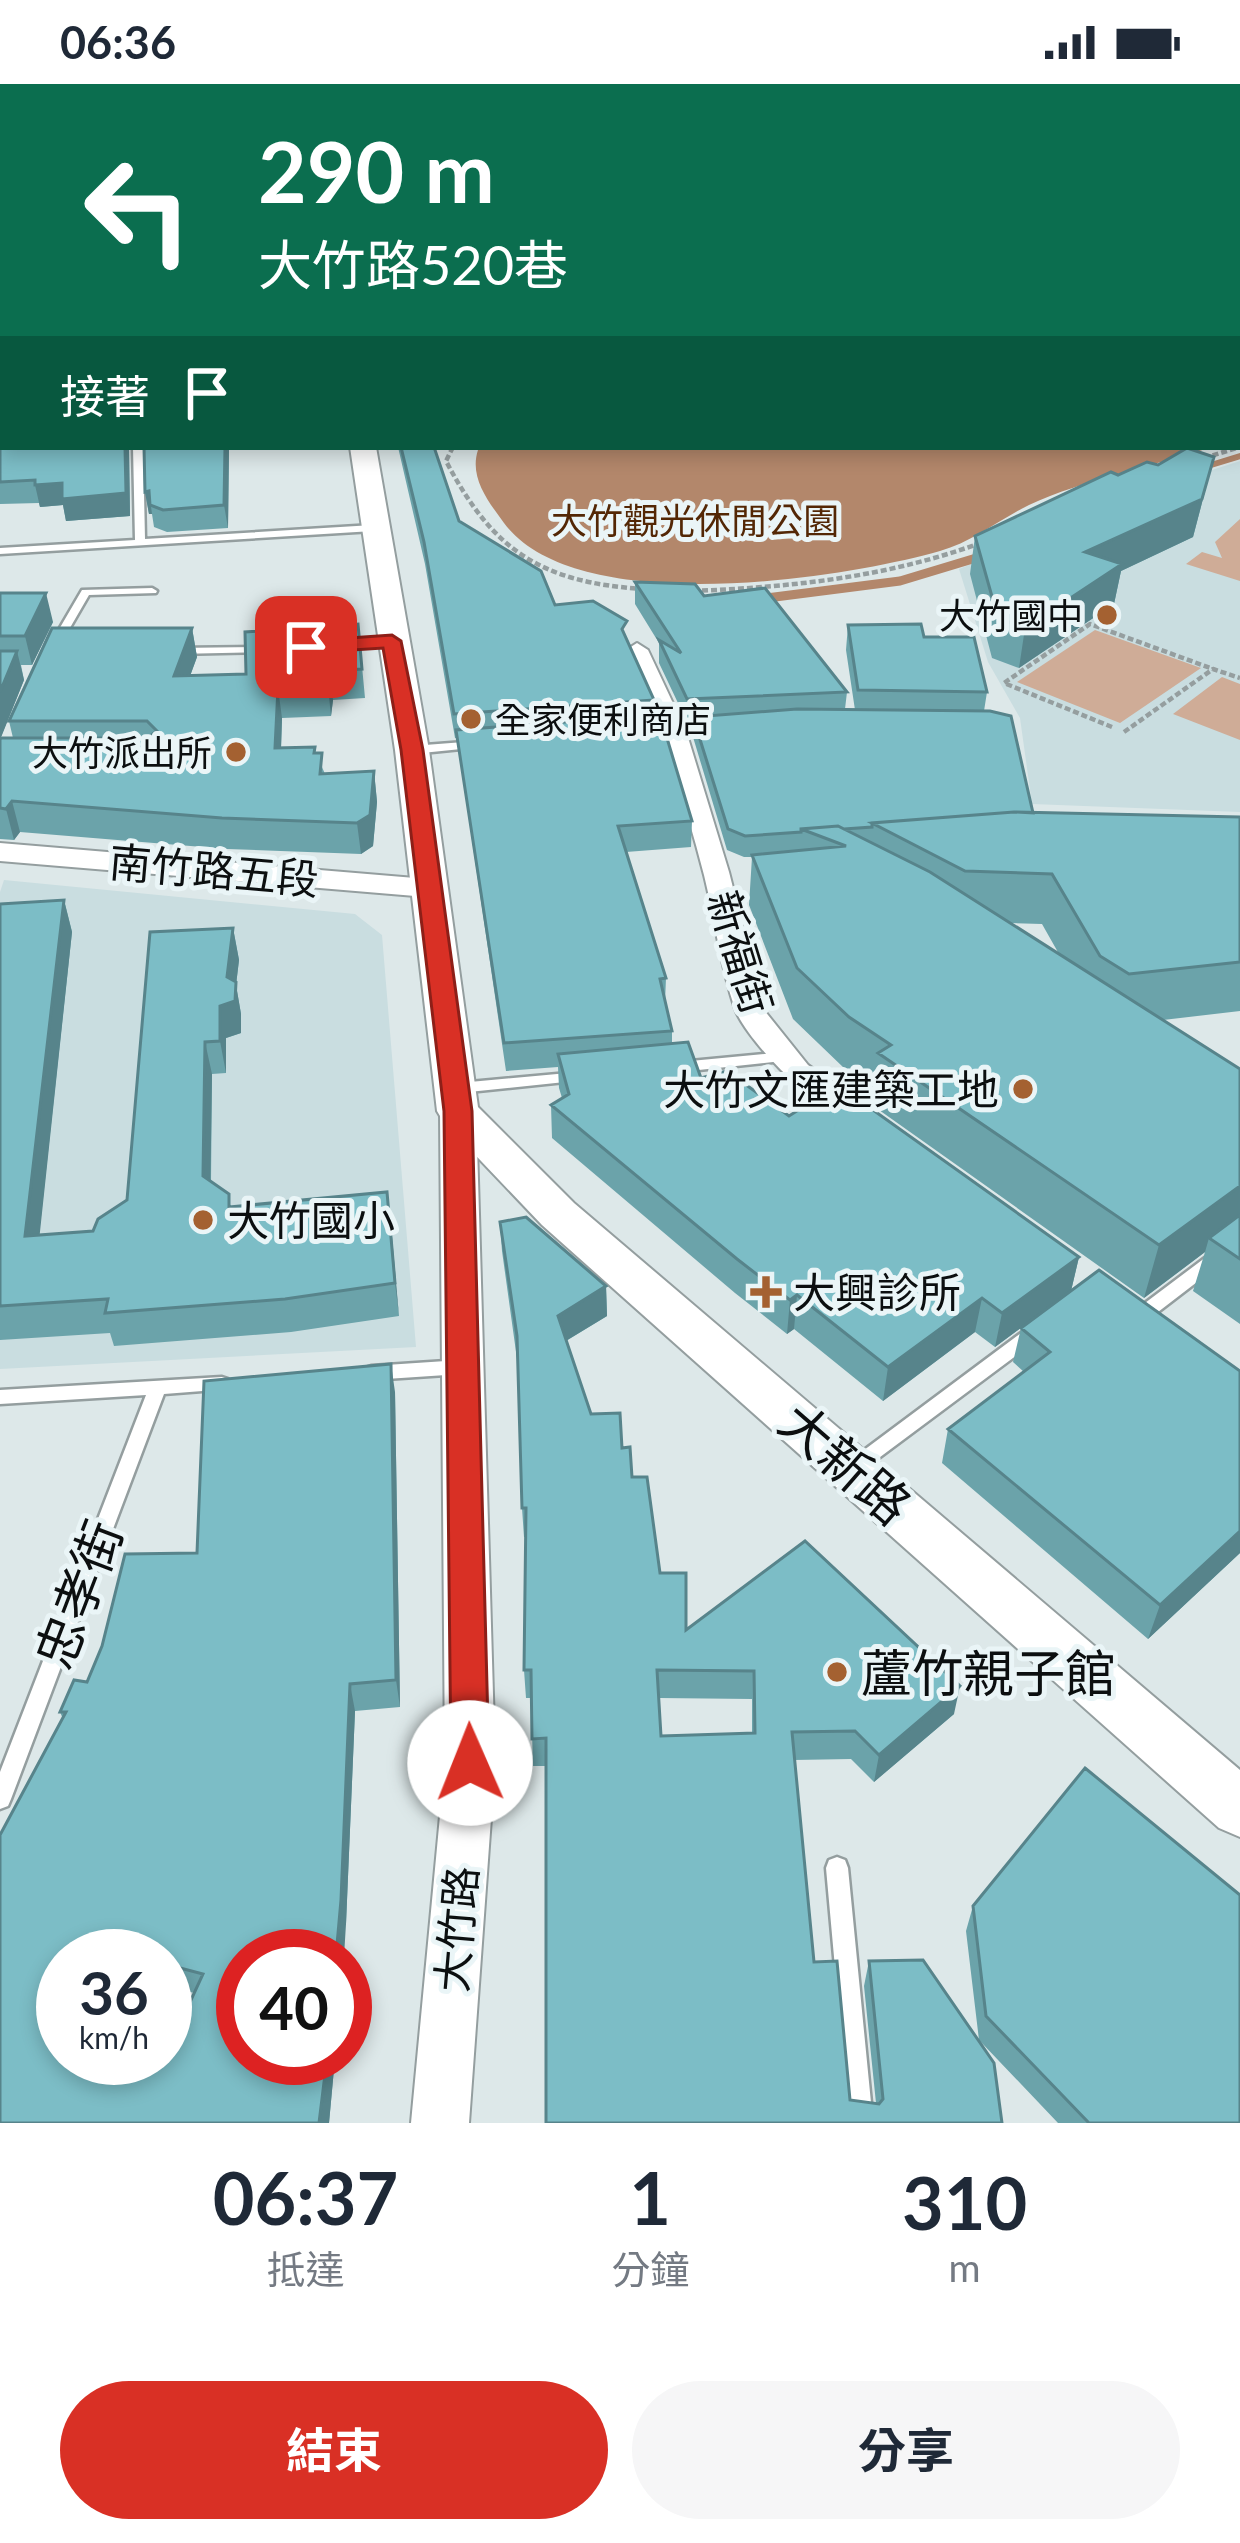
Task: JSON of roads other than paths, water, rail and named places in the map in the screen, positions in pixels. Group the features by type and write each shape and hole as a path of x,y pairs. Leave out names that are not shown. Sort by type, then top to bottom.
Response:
{"main road":[{"name":"大竹路","path":"363,450 412,750 457,1100"},
{"name":"大新路","path":"457,1100 558,1214 1240,1808"}],"street":[{"name":"新福街","path":"637,650 728,871 749,1012 798,1072 894,1141"},
{"name":"南竹路五段","path":"0,852 427,888"},
{"name":"大竹路","path":"440,2123 470,1763 457,1100"},
{"path":"1110,1297 1148,1323"}],"lane":[{"path":"138,450 140,541"},
{"path":"0,551 373,528"},
{"path":"76,649 49,655 86,592 152,591"},
{"path":"55,614 73,614"},
{"path":"327,646 392,641"},
{"path":"170,650 284,649"},
{"path":"412,750 484,745"},
{"path":"668,1068 786,1058"},
{"path":"457,1100 598,1075"},
{"path":"1148,1323 1240,1240"},
{"path":"852,1468 1040,1328"},
{"path":"346,1375 464,1367"},
{"path":"0,1397 251,1382"},
{"name":"忠孝街","path":"0,1798 157,1389"},
{"path":"837,1868 861,2123"}],"waterway":[{"path":"1198,469 1240,456"},
{"path":"759,599 900,581 986,555"}],"place":[{"name":"大竹國中","path":"1107,615"},
{"name":"全家便利商店","path":"471,719"},
{"name":"大竹派出所","path":"236,752"},
{"name":"大竹文匯建築工地","path":"1023,1089"},
{"name":"大竹國小","path":"203,1220"},
{"name":"大興診所","path":"766,1292"},
{"name":"蘆竹親子館","path":"837,1672"}],"park label":[{"name":"大竹觀光休閒公園","path":"695,520"}]}
